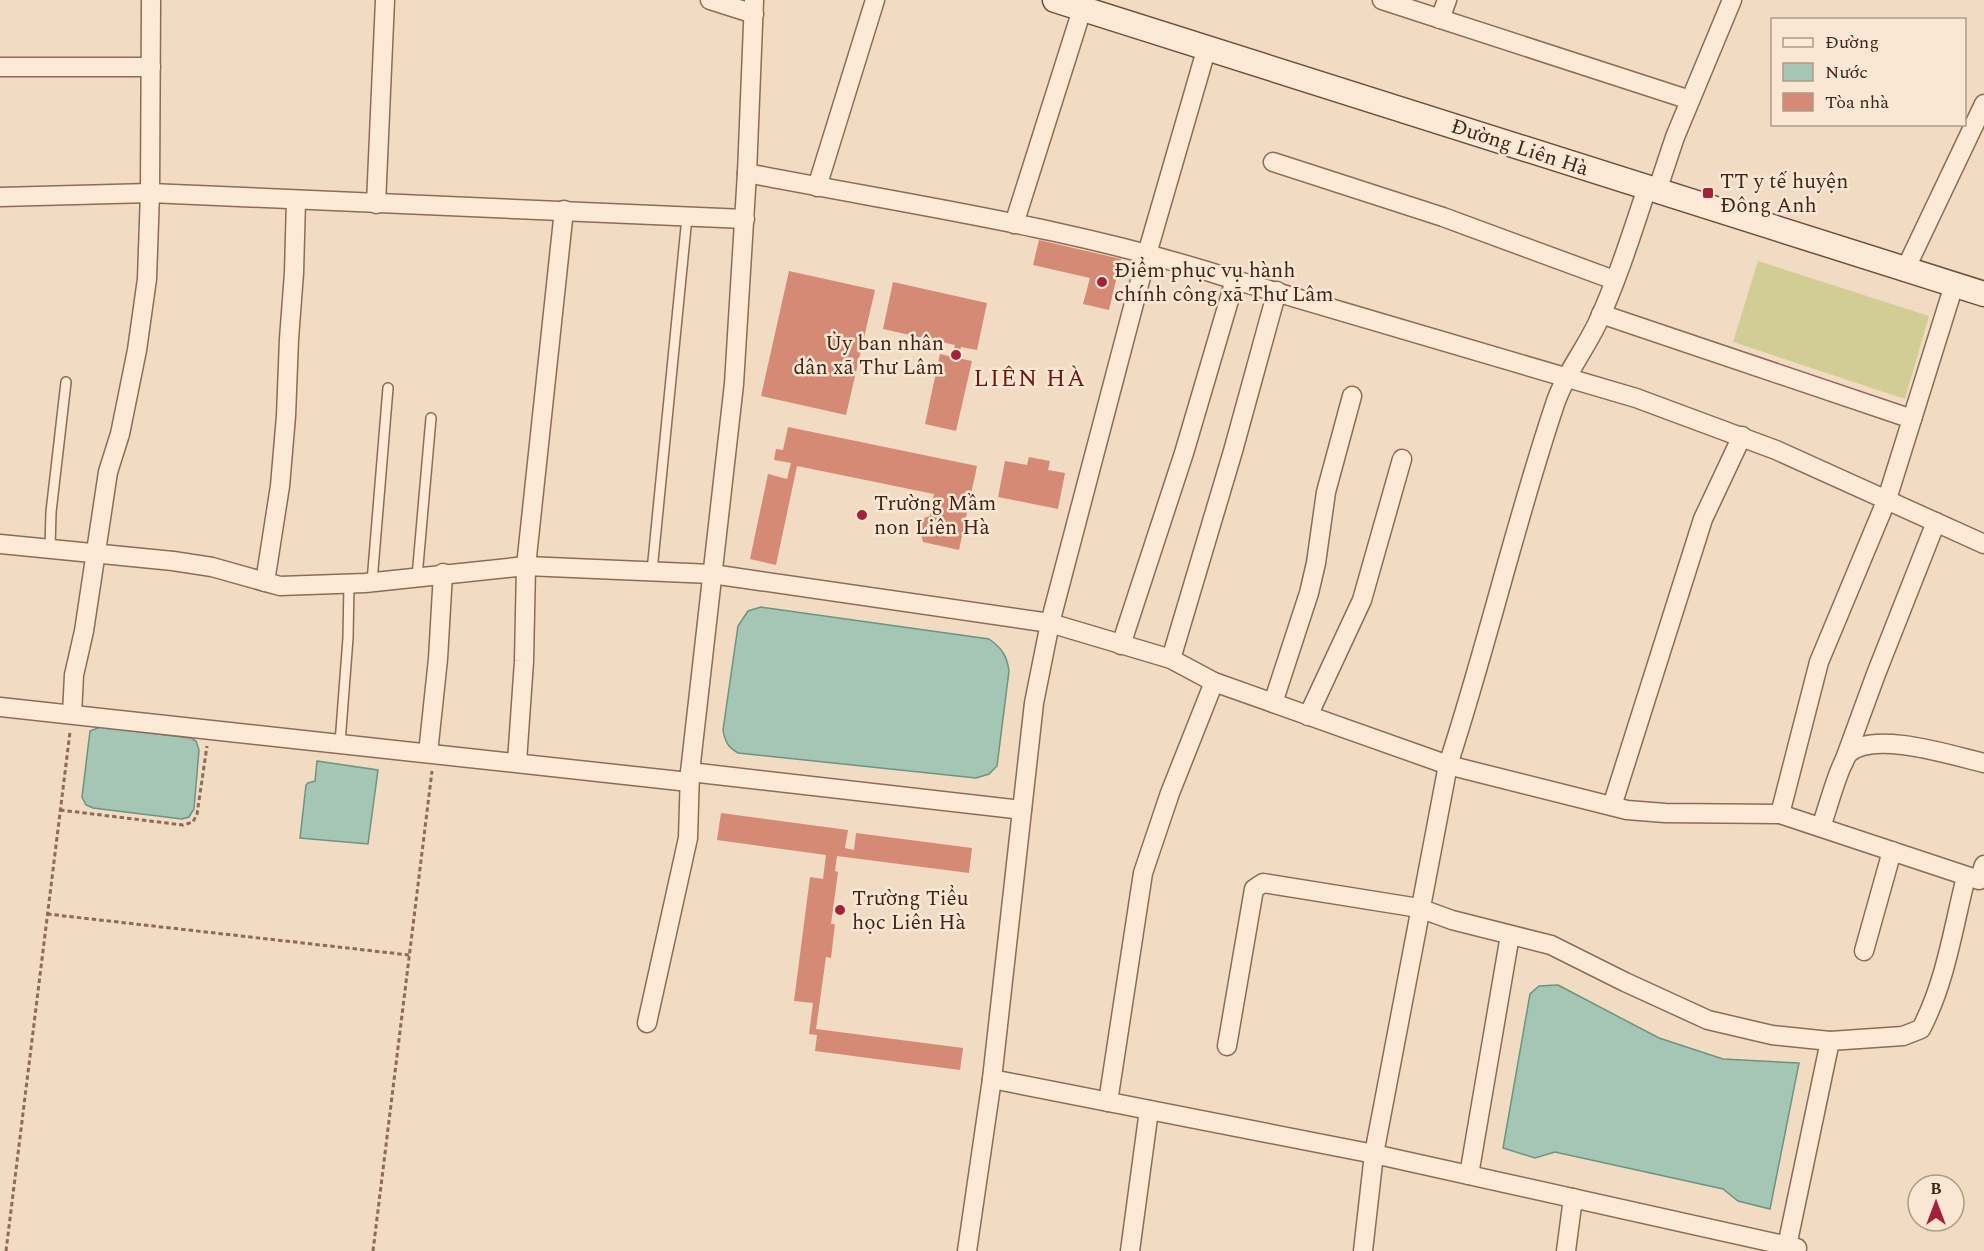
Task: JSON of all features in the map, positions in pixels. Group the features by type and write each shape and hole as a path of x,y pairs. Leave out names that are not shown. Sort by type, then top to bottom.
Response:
{"main road":[{"name":"Đường Liên Hà","path":"1055,0 1084,4 1208,47 1984,294"}],"street":[{"path":"72,714 74,675 84,631 108,472 120,434 138,350 147,279 151,0"},
{"path":"376,204 385,0"},
{"path":"646,1023 688,838 690,777 734,384 745,219 754,7 710,0"},
{"path":"817,187 875,0"},
{"path":"1382,0 1690,100"},
{"path":"1440,19 1448,0"},
{"path":"1363,1251 1374,1154 1448,765 1492,615 1556,401 1600,314 1732,0"},
{"path":"1014,224 1084,4"},
{"path":"968,1251 992,1079 1034,703 1050,623 1147,254 1208,47"},
{"path":"0,67 151,67"},
{"path":"1905,270 1984,104"},
{"path":"1273,162 1443,217 1614,280"},
{"path":"747,173 1014,224 1181,262 1636,398 1742,436 1984,544"},
{"path":"0,197 150,194 745,219"},
{"path":"265,582 280,486 285,428 296,200"},
{"path":"517,762 524,661 526,566 564,210"},
{"path":"1121,645 1184,453 1235,280"},
{"path":"1780,814 1819,662 1887,499 1954,285"},
{"path":"1171,660 1233,451 1276,291"},
{"path":"1600,314 1912,419"},
{"path":"1273,703 1309,593 1316,563 1326,492 1352,396"},
{"path":"1612,806 1703,519 1742,436"},
{"path":"1308,716 1362,600 1402,459"},
{"path":"1821,826 1876,674 1936,522"},
{"path":"0,544 95,552 212,567 280,586 350,584 526,566 712,574 1050,623 1171,660 1214,682 1448,765 1612,806 1665,813 1780,814 1979,880 1984,865"},
{"path":"431,754 443,573"},
{"path":"1108,1102 1143,873 1170,793 1214,682"},
{"path":"0,707 431,754 1022,810"},
{"path":"1843,764 1849,754 1860,747 1889,743 1984,763"},
{"path":"1864,951 1892,851"},
{"path":"1227,1046 1254,889 1258,885 1269,884 1419,908 1452,920 1551,945 1708,1020 1772,1035 1830,1041 1903,1036 1921,1029 1932,1007 1946,961 1966,877"},
{"path":"1469,1175 1510,935"},
{"path":"992,1079 1374,1154 1792,1247 1830,1041"},
{"path":"1133,1250 1149,1110"},
{"path":"1566,1251 1573,1198"}],"lane":[{"path":"652,571 687,217"},
{"path":"50,549 51,512 66,382"},
{"path":"372,582 388,388"},
{"path":"417,577 431,418"},
{"path":"340,744 350,584"}],"path":[{"path":"6,1251 72,714"},
{"path":"60,810 183,825 193,822 197,814 209,729"},
{"path":"373,1251 431,754"},
{"path":"47,914 409,956"}],"shaded area":[{"path":"1758,261 1929,316 1905,399 1733,342"}],"water":[{"path":"761,607 989,639 1003,653 1009,671 997,766 989,774 976,778 735,751 728,744 723,730 738,626 748,611"},
{"path":"100,727 191,738 196,741 199,750 194,809 189,817 182,819 93,808 86,805 82,797 90,731"},
{"path":"317,761 378,770 368,844 300,838 306,785 315,781"},
{"path":"1558,985 1659,1038 1723,1059 1799,1063 1770,1209 1738,1201 1723,1189 1555,1152 1535,1158 1503,1148 1530,994 1539,986"}],"building":[{"path":"1039,240 1121,259 1109,310 1083,304 1090,278 1033,265"},
{"path":"789,271 875,290 846,415 761,396"},
{"name":"Ủy ban nhân dân xã Thư Lâm","path":"893,282 987,303 977,350 961,347 958,358 972,361 956,431 925,424 940,354 952,357 955,345 883,329"},
{"path":"788,427 977,466 959,550 923,542 919,527 924,518 930,516 934,494 797,466 776,565 750,559 768,474 787,479 791,463 774,460 776,449 783,450"},
{"path":"1029,457 1050,461 1048,470 1065,473 1058,509 998,497 1005,461 1027,465"},
{"path":"721,813 848,830 845,848 854,850 856,833 972,848 969,873 837,856 835,871 838,872 831,924 835,924 831,958 826,957 816,1029 963,1048 960,1070 815,1051 817,1035 809,1034 813,1003 794,1001 810,877 823,879 826,855 717,840"}],"place":[{"name":"TT y tế huyện Đông Anh","path":"1708,193"},
{"name":"Điểm phục vụ hành chính công xã Thư Lâm","path":"1102,282"},
{"name":"Ủy ban nhân dân xã Thư Lâm","path":"956,355"},
{"name":"Trường Mầm non Liên Hà","path":"862,515"},
{"name":"Trường Tiểu học Liên Hà","path":"840,910"}],"district":[{"name":"LIÊN HÀ","path":"1030,378"}]}
